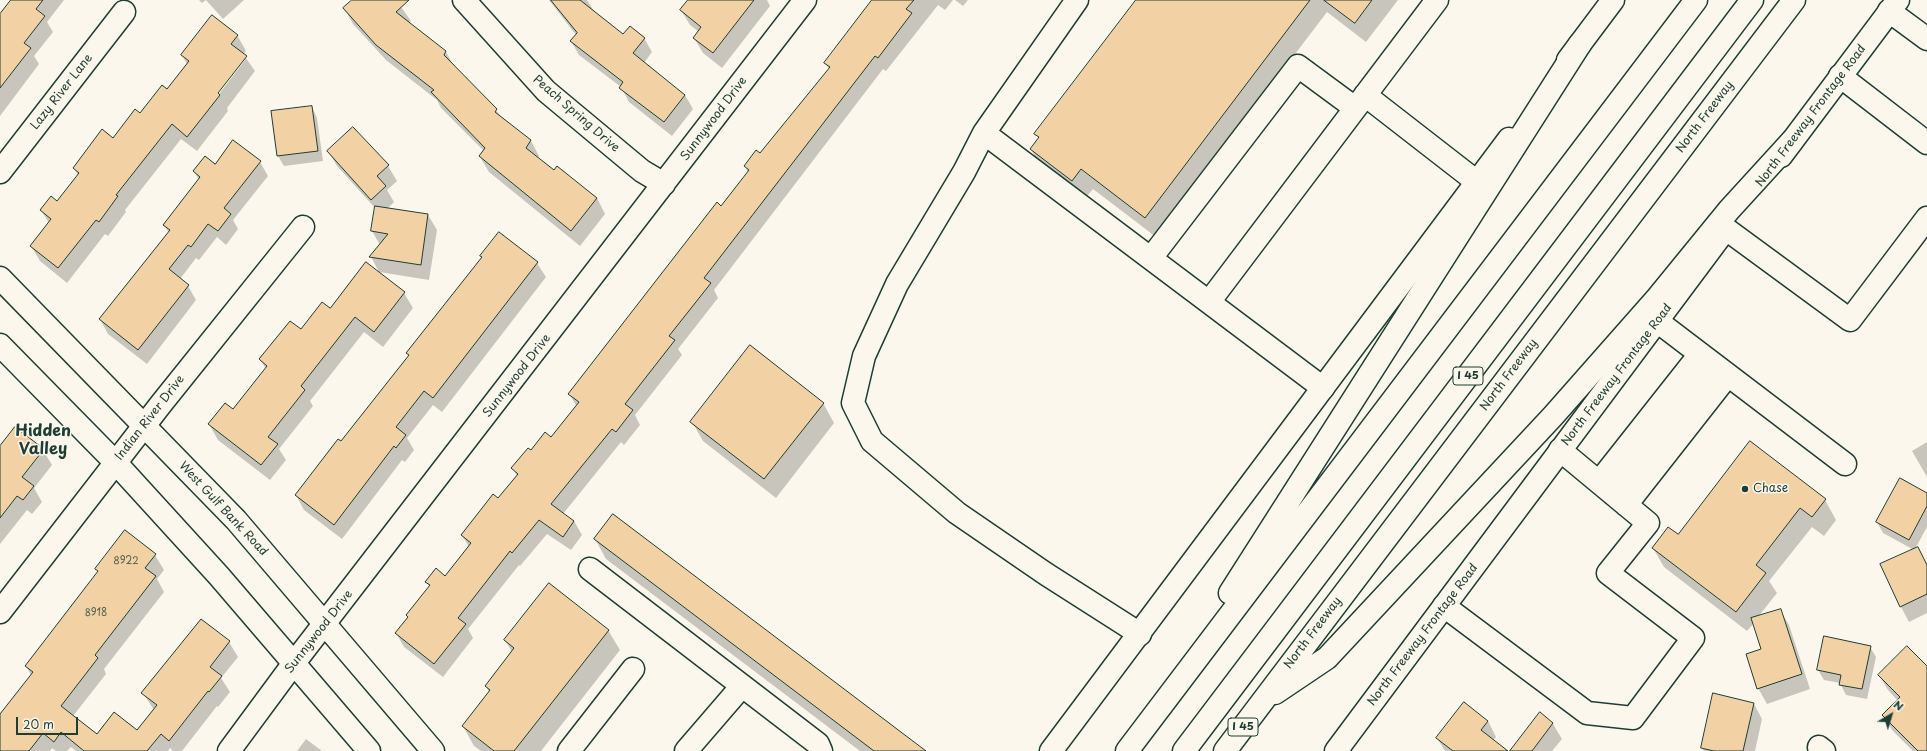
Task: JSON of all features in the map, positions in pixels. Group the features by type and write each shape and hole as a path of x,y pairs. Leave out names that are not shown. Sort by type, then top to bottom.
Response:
{"main road":[{"name":"Peach Spring Drive","path":"464,0 546,91 642,171 664,184"},
{"name":"Sunnywood Drive","path":"228,751 294,663 805,0"},
{"path":"1077,0 984,133 964,172 897,284 864,356 853,403 872,441 957,513 1046,574 1140,634"},
{"path":"1209,302 1437,0"},
{"path":"1051,751 1613,0"},
{"path":"1127,751 1696,0"},
{"name":"I 45","path":"1184,751 1752,0"},
{"name":"North Freeway","path":"1224,751 1794,0"},
{"path":"1894,6 1927,39"},
{"name":"North Freeway Frontage Road","path":"1337,750 1560,450 1894,6"},
{"name":"Lazy River Lane","path":"0,172 124,12"},
{"path":"1145,727 1580,44"},
{"path":"1151,258 1298,66 1360,102 1477,182"},
{"path":"1840,76 1927,143"},
{"path":"984,133 1323,388"},
{"path":"1261,702 1327,658 1553,416 1658,296 1729,210 1792,141"},
{"path":"1726,230 1850,320 1927,218"},
{"name":"Indian River Drive","path":"0,612 115,462 303,227"},
{"name":"West Gulf Bank Road","path":"0,278 236,520 434,751"},
{"path":"1657,321 1845,464"},
{"path":"0,345 115,462 219,576 369,751"},
{"path":"1613,494 1714,364"},
{"path":"1613,494 1714,364"},
{"path":"1444,606 1587,713 1633,718 1693,638 1608,573 1648,523 1560,450"},
{"path":"590,569 818,744 821,751"},
{"path":"569,751 633,669"},
{"path":"686,751 742,686"}],"building":[{"path":"11,0 43,0 36,9 45,16 24,43 31,48 0,88 0,14"},
{"path":"352,0 409,0 396,12 446,51 444,55 497,109 495,112 531,140 526,148 554,170 557,166 597,198 571,231 479,156 485,148 431,92 434,90 376,45 343,8"},
{"path":"551,0 580,0 623,34 630,26 645,38 633,53 685,95 664,122 619,88 623,82 570,41 577,33"},
{"path":"688,0 754,0 713,53 693,38 701,27 680,10"},
{"path":"872,0 914,0 906,9 912,13 878,58 875,56 704,278 711,283 669,336 675,340 625,404 633,410 616,432 612,429 551,504 574,521 563,537 539,520 512,553 510,551 458,618 466,624 434,664 395,633 408,617 406,615 430,585 425,582 436,568 445,576 471,543 461,535 493,494 498,498 518,474 511,468 528,448 531,450 545,432 551,437 579,402 568,394 717,202 721,206 749,170 744,166 756,150 760,153 830,67 824,63"},
{"path":"1136,0 1310,0 1145,218 1081,169 1072,181 1030,149 1039,137 1034,134"},
{"path":"1324,0 1372,0 1355,23"},
{"path":"212,15 238,35 231,44 247,56 218,93 220,95 187,137 172,124 116,195 118,196 99,222 96,220 58,268 30,246 51,219 40,210 51,196 57,201 79,173 73,168 102,129 113,138 135,109 140,113 162,85 167,89 189,61 181,55"},
{"path":"312,106 318,151 277,156 271,111"},
{"path":"353,127 389,165 377,176 386,186 371,200 327,151"},
{"path":"233,140 261,161 224,208 231,214 218,231 208,224 191,247 188,245 169,269 189,285 138,350 99,319 170,230 163,225 200,177 193,171 205,156 215,164"},
{"path":"375,206 428,214 421,265 369,257 388,234 371,231"},
{"path":"499,232 538,262 433,398 424,391 396,427 406,435 396,448 394,446 334,525 295,495 338,439 341,441 409,355 406,353 482,257 480,256"},
{"path":"366,262 405,292 374,332 355,317 301,386 305,390 268,437 278,444 261,465 208,424 225,403 233,409 267,366 259,359 290,321 301,329 322,302 330,308"},
{"path":"750,345 824,403 764,479 690,422"},
{"path":"15,427 44,449 22,477 34,486 23,500 17,496 0,518 0,446"},
{"path":"1750,441 1826,499 1812,517 1800,508 1756,565 1766,573 1736,612 1652,548 1668,527 1678,534"},
{"path":"1900,478 1927,493 1927,506 1909,540 1876,522"},
{"path":"613,514 926,751 874,751 594,539"},
{"path":"125,530 156,554 145,568 156,576 95,655 98,658 61,706 97,734 114,712 137,730 157,705 141,693 201,619 230,641 210,667 222,676 209,692 208,691 169,741 161,734 147,751 84,751 61,732 54,742 43,733 29,751 0,751 0,714 33,672 25,666 98,571 95,569"},
{"path":"1918,547 1927,565 1927,594 1900,607 1880,564"},
{"path":"549,583 609,630 514,751 494,751 462,726 490,690 485,686 514,648 504,640"},
{"path":"1781,609 1802,674 1757,689 1746,654 1761,649 1751,618"},
{"path":"1824,636 1871,646 1862,689 1839,685 1841,675 1817,670"},
{"path":"1907,646 1927,666 1927,751 1918,751 1882,715 1900,697 1878,675"},
{"path":"1713,693 1754,703 1743,751 1714,751 1701,748"},
{"path":"1464,702 1488,721 1481,730 1508,751 1453,751 1436,738"},
{"path":"1540,712 1553,723 1532,751 1510,751"}],"place":[{"name":"Chase","path":"1745,489"}],"district":[{"name":"Hidden Valley","path":"43,441"}]}
